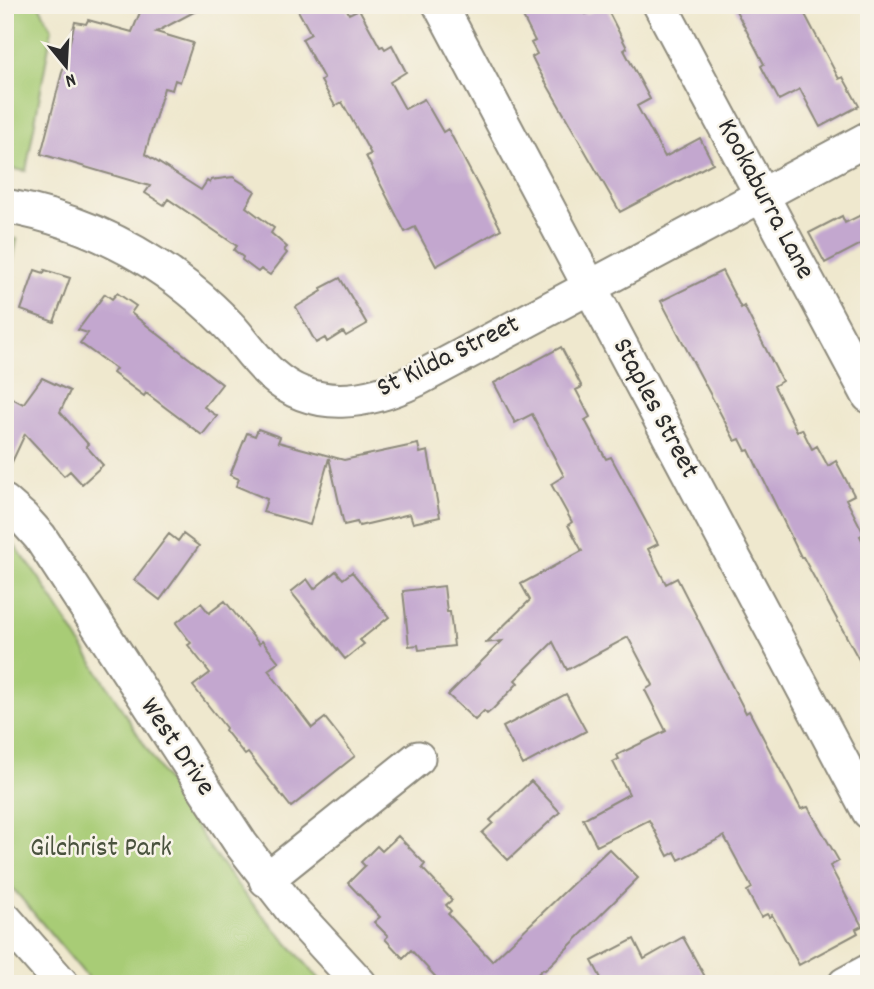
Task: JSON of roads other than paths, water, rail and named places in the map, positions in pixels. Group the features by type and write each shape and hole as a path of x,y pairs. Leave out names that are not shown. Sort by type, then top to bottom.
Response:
{"street":[{"name":"Staples Street","path":"440,5 869,812"},
{"name":"Kookaburra Lane","path":"660,5 869,396"},
{"name":"St Kilda Street","path":"5,206 65,220 116,241 159,267 190,290 232,329 273,376 302,392 337,400 376,397 397,389 869,138"},
{"name":"West Drive","path":"5,502 40,537 147,704 266,880 360,984"},
{"path":"266,880 418,758"},
{"path":"5,919 62,984"},
{"path":"845,984 869,971"}],"park label":[{"name":"Gilchrist Park","path":"101,850"}]}
